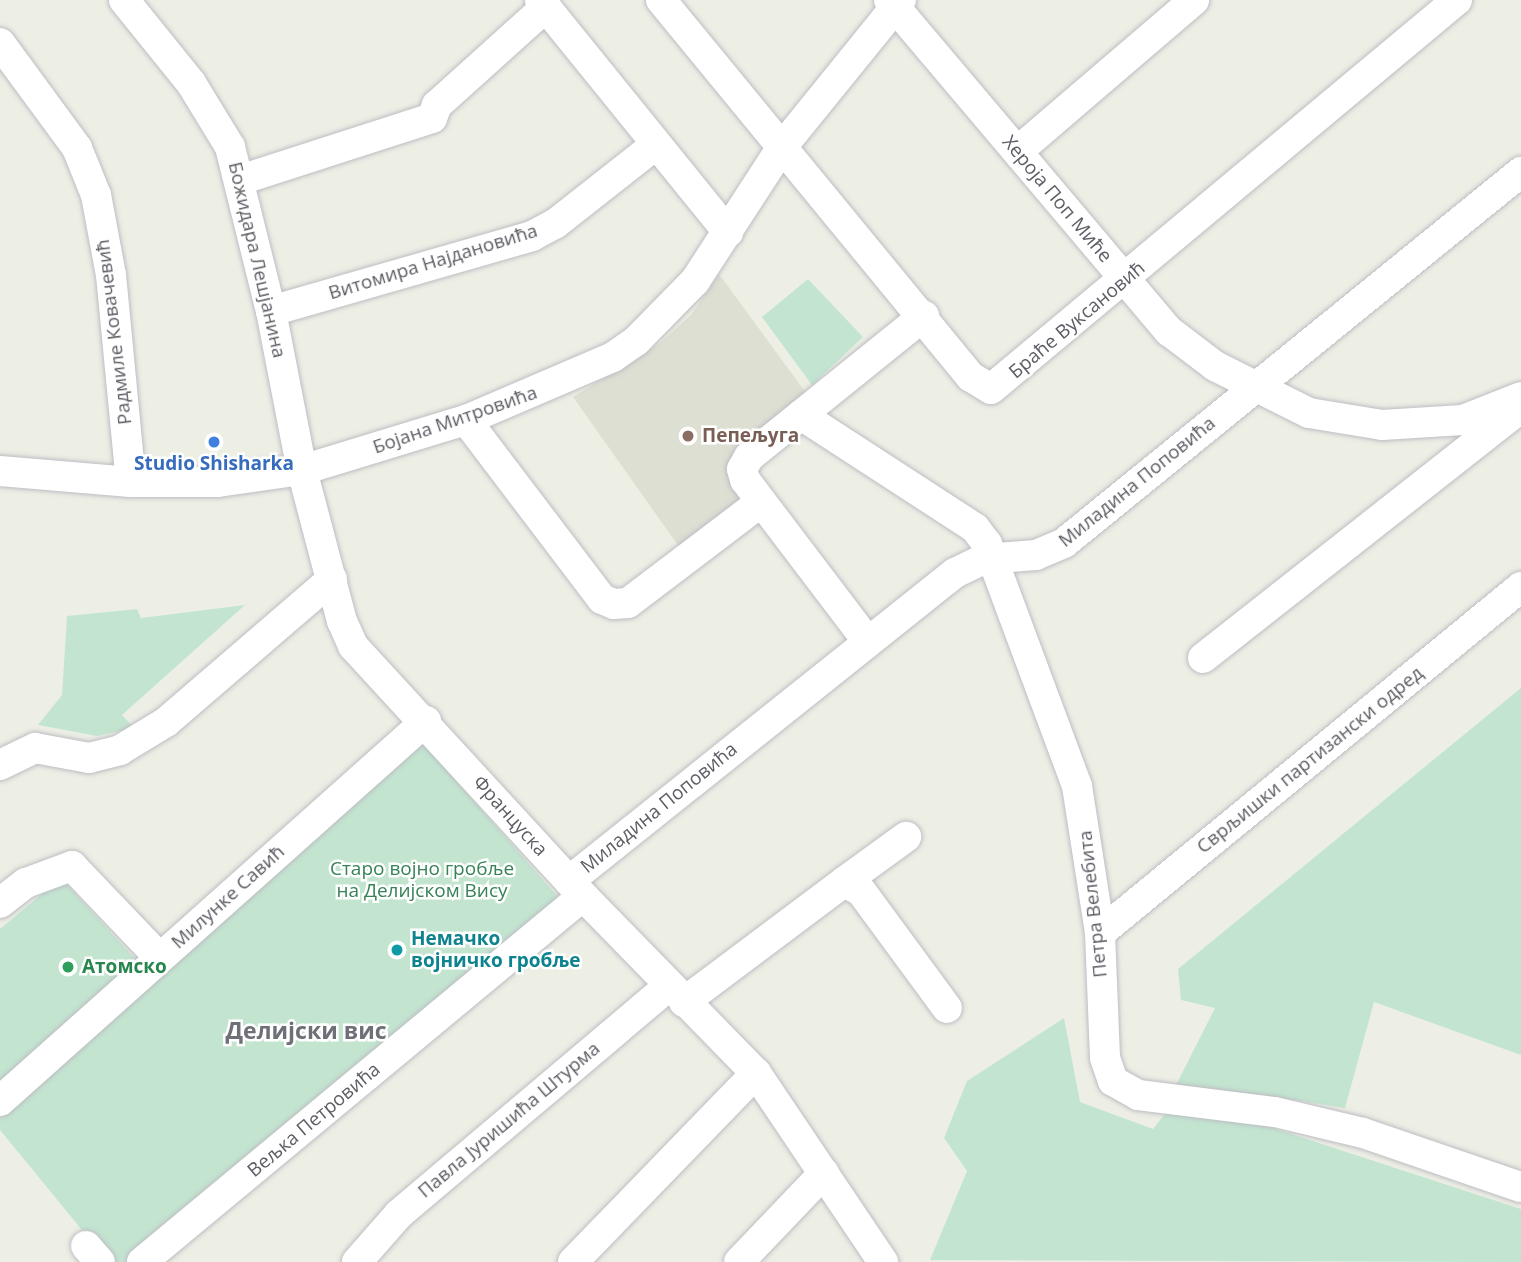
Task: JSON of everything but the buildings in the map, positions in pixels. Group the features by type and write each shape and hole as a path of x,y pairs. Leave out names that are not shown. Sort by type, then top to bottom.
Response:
{"street":[{"name":"Божидара Лешјанина","path":"124,0 213,115 240,180 271,311 302,470"},
{"name":"Браће Вуксановић","path":"661,0 971,377 991,389 1125,280 1457,0"},
{"path":"1018,151 1194,0"},
{"name":"Бојана Митровића","path":"0,471 131,482 218,482 302,470 466,420 591,368 636,341 695,281 782,147 895,2"},
{"name":"Хероја Поп Миће","path":"895,2 1169,331 1252,388 1309,413 1382,425 1463,419 1521,397"},
{"path":"240,180 432,118 437,105 543,4 654,146 728,232"},
{"name":"Радмиле Ковачевић","path":"0,43 77,148 96,195 111,275 131,482"},
{"name":"Витомира Најдановића","path":"271,311 531,236 555,223 654,146"},
{"name":"Миладина Поповића","path":"576,888 868,642 955,573 992,557 1036,555 1058,547 1521,172"},
{"path":"868,642 742,475 744,462 923,316"},
{"path":"1203,658 1521,408"},
{"name":"Петра Велебита","path":"801,415 975,528 992,557 1077,786 1100,933 1105,1058 1110,1077 1125,1090 1191,1105 1275,1112 1363,1133 1521,1187"},
{"path":"466,420 602,599 614,604 628,603 761,502"},
{"name":"Француска","path":"302,470 353,646 426,721 576,888 756,1073 883,1262"},
{"path":"0,765 35,748 89,758 120,750 166,722 332,579"},
{"name":"Сврљишки партизански одред","path":"1100,933 1521,587"},
{"name":"Милунке Савић","path":"0,1101 426,721"},
{"name":"Павла Јуришића Штурма","path":"357,1262 399,1214 677,994 906,837"},
{"path":"0,903 26,883 65,866 80,870 160,958"},
{"path":"844,882 861,891 947,1008"},
{"name":"Вељка Петровића","path":"142,1262 576,888"},
{"path":"573,1262 756,1073"},
{"path":"739,1262 824,1172"}],"shaded area":[{"name":"Пепељуга","path":"719,274 814,404 749,457 761,502 687,558 573,397 659,344 691,315"}],"green space":[{"path":"808,279 863,337 812,385 762,317"},
{"path":"245,605 122,715 134,728 97,736 38,725 62,695 67,616 137,609 141,618"},
{"path":"1521,688 1521,1055 1374,1002 1345,1108 1262,1095 1169,1099 1215,1008 1181,1000 1178,969"},
{"name":"Старо војно гробље на Делијском Вису","path":"423,743 558,897 129,1262 117,1262 100,1252 0,1130 0,1118"},
{"path":"61,878 137,961 0,1082 0,929"},
{"path":"1064,1018 1080,1102 1153,1129 1171,1106 1255,1122 1521,1209 1521,1262 930,1260 967,1171 944,1138 967,1081"}],"place":[{"name":"Пепељуга","path":"688,436"},
{"name":"Studio Shisharka","path":"214,442"},
{"name":"Немачко војничко гробље","path":"397,950"},
{"name":"Атомско","path":"68,967"}],"district":[{"name":"Делијски вис","path":"306,1030"}]}
